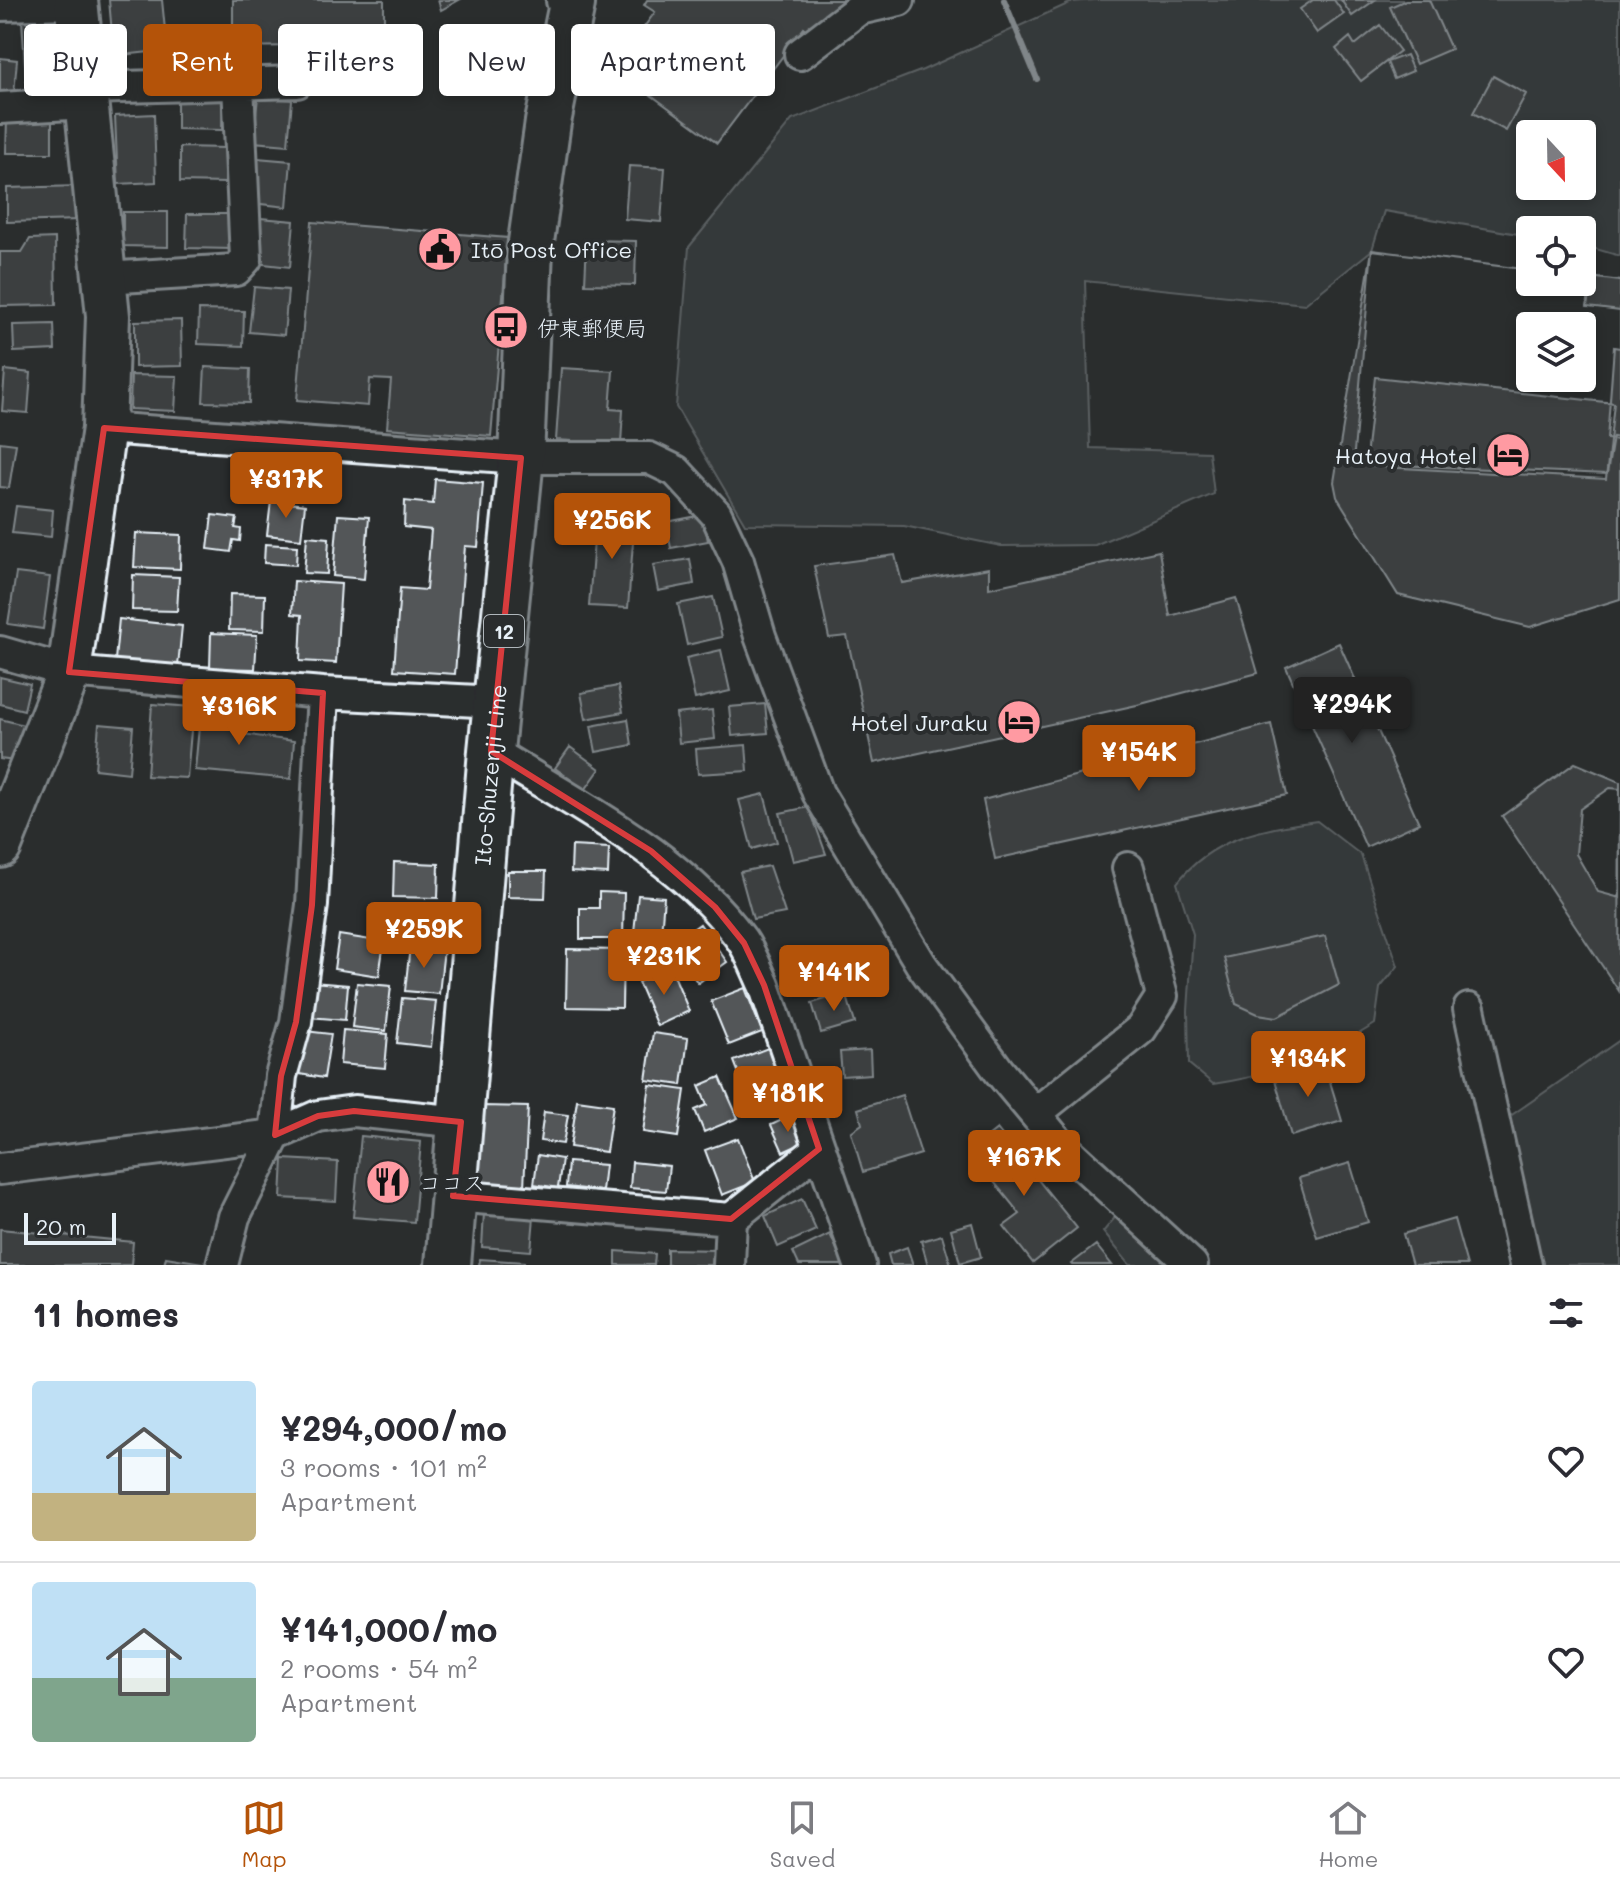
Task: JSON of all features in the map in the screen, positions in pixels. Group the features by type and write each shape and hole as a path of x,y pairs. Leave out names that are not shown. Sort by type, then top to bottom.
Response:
{"main road":[{"name":"Ito-Shuzenji Line","path":"448,1265 491,751 521,458 530,249 548,122 572,1"}],"street":[{"path":"800,54 859,9 899,0"},
{"path":"0,5 76,1 79,24"},
{"path":"0,108 87,96 108,316 104,428 69,672 0,846"},
{"path":"104,278 236,270 246,259 239,96"},
{"path":"104,428 521,458 649,458 676,471 716,514 738,561 760,636 818,793 921,964 1059,1143 1192,1265"},
{"path":"0,652 69,672 323,693 497,702"},
{"path":"222,1265 234,1217 275,1135 281,1076 296,1022 312,905 323,693"},
{"path":"491,751 651,851 715,907 744,943 764,985 860,1265"},
{"path":"1035,1114 1141,1029 1162,996 1128,868"},
{"path":"1469,1009 1526,1265"},
{"path":"0,1169 275,1135 318,1116 354,1111 461,1122"},
{"path":"453,1196 731,1219 819,1149"},
{"path":"729,1265 731,1219"}],"highlighted area":[{"path":"104,428 521,458 491,751 651,851 715,907 744,943 764,985 819,1149 731,1219 453,1196 461,1122 354,1111 318,1116 275,1135 281,1076 296,1022 312,905 323,693 69,672"}],"shaded area":[{"path":"1620,0 1620,256 1596,249 1596,216 1516,216 1516,234 1384,211 1372,250 1305,304 1085,281 1090,448 1209,452 1214,494 1095,545 1001,546 904,526 745,524 676,407 689,247 792,120 923,70 1072,2"},
{"path":"1317,821 1361,855 1398,966 1380,988 1375,1024 1297,1063 1256,1076 1213,1084 1189,1064 1188,1011 1193,934 1177,883 1206,855 1222,845 1277,827"},
{"path":"1620,1040 1620,1265 1518,1265 1506,1119"},
{"path":"1117,1215 1172,1265 1130,1265 1103,1232"}],"building":[{"path":"109,0 162,0 164,24 143,24 143,53 127,55 127,24 111,24"},
{"path":"233,0 384,0 384,24 278,24 278,46 262,47 262,24 233,24"},
{"path":"438,0 459,0 441,10"},
{"path":"647,0 867,0 812,35 804,28 775,66 775,24 646,24 655,12 644,5"},
{"path":"1313,0 1334,0 1344,14 1317,33 1300,9"},
{"path":"1341,0 1375,0 1352,16"},
{"path":"1406,0 1429,0 1451,49 1416,64 1390,7"},
{"path":"55,19 55,24 24,24 24,50 22,20"},
{"path":"1380,25 1400,51 1361,81 1336,49 1350,37 1355,45"},
{"path":"1406,55 1413,71 1394,79 1387,62"},
{"path":"0,58 17,60 14,93 0,92"},
{"path":"1493,76 1526,94 1506,131 1473,113"},
{"path":"177,96 223,96 222,130 177,129"},
{"path":"652,96 753,96 717,143"},
{"path":"258,97 292,100 288,145 253,142"},
{"path":"154,114 156,182 118,184 115,116"},
{"path":"7,119 52,119 52,153 6,153"},
{"path":"180,147 226,148 225,183 180,182"},
{"path":"257,158 291,161 287,207 252,203"},
{"path":"629,166 665,168 661,222 625,219"},
{"path":"80,186 80,220 7,222 7,188"},
{"path":"123,212 168,212 168,247 123,246"},
{"path":"187,214 232,214 232,249 186,248"},
{"path":"260,218 294,221 290,267 255,263"},
{"path":"312,222 508,238 491,436 387,428 391,380 370,379 368,406 297,400"},
{"path":"55,238 56,305 0,306 0,252 22,252 30,239"},
{"path":"587,240 636,241 635,285 585,284"},
{"path":"1372,250 1516,268 1516,296 1589,296 1587,307 1620,311 1620,438 1613,437 1607,474 1353,463"},
{"path":"1372,250 1516,268 1516,296 1596,296 1596,278 1620,281 1620,599 1530,627 1398,595 1337,497 1334,482"},
{"path":"254,287 288,290 284,335 249,332"},
{"path":"199,310 244,311 243,346 198,344"},
{"path":"181,320 182,366 135,367 135,321"},
{"path":"54,324 55,350 14,352 13,325"},
{"path":"1614,347 1620,348 1620,440 1607,439"},
{"path":"205,367 250,369 249,403 203,402"},
{"path":"561,368 613,371 610,409 623,410 621,444 556,440"},
{"path":"5,370 31,373 28,413 2,411"},
{"path":"131,375 177,376 175,411 130,409"},
{"path":"1375,377 1614,403 1606,479 1365,466"},
{"path":"0,442 16,444 9,488 0,487"},
{"path":"435,479 483,483 478,547 465,546 455,674 394,670 400,588 426,590 431,530 404,527 405,501 433,504"},
{"path":"271,501 305,505 301,539 267,535"},
{"path":"16,506 53,510 51,537 12,533"},
{"path":"596,514 635,516 628,608 589,606"},
{"path":"212,515 237,518 235,528 241,529 240,541 233,540 231,552 208,549"},
{"path":"338,515 369,517 364,579 333,576"},
{"path":"703,515 708,541 671,548 666,522"},
{"path":"136,533 181,535 180,569 134,567"},
{"path":"307,536 329,538 327,574 304,573"},
{"path":"265,544 297,546 296,565 264,563"},
{"path":"1159,551 1170,616 1236,598 1258,673 1137,705 874,763 847,636 829,638 814,566 895,555 902,583 989,568 989,588"},
{"path":"690,559 694,584 658,591 653,565"},
{"path":"16,573 50,577 43,629 8,624"},
{"path":"133,575 179,577 177,611 132,610"},
{"path":"294,581 341,584 336,663 300,661 302,615 292,614"},
{"path":"230,594 265,595 264,631 229,630"},
{"path":"713,597 722,637 687,645 678,604"},
{"path":"119,619 182,626 178,666 115,660"},
{"path":"211,633 257,635 255,669 210,668"},
{"path":"1339,643 1419,823 1366,847 1286,667"},
{"path":"721,650 730,691 695,699 686,658"},
{"path":"0,677 30,684 24,710 0,704"},
{"path":"618,686 623,712 586,719 581,693"},
{"path":"152,704 193,707 187,778 147,776"},
{"path":"765,704 768,733 732,736 729,707"},
{"path":"201,705 249,710 242,734 294,741 291,779 195,770"},
{"path":"712,710 715,739 679,743 676,714"},
{"path":"0,719 24,725 15,761 0,759"},
{"path":"628,719 632,745 596,752 591,726"},
{"path":"99,724 133,727 129,773 95,769"},
{"path":"1271,724 1287,795 995,859 983,800"},
{"path":"746,745 748,771 698,774 696,749"},
{"path":"570,747 600,769 585,790 555,768"},
{"path":"1575,763 1620,782 1619,991 1502,816"},
{"path":"1610,788 1620,789 1620,898 1598,892 1576,854 1580,809"},
{"path":"764,794 777,842 752,849 739,800"},
{"path":"809,807 826,854 793,861 780,813"},
{"path":"572,846 609,848 608,874 571,872"},
{"path":"394,862 439,864 438,898 393,897"},
{"path":"769,866 785,913 753,919 740,872"},
{"path":"508,871 546,871 545,898 508,897"},
{"path":"599,892 624,893 623,939 580,939 580,908 599,908"},
{"path":"638,895 664,897 661,934 634,932"},
{"path":"700,924 727,962 698,983 670,945"},
{"path":"339,935 384,942 379,976 334,969"},
{"path":"1325,936 1339,985 1277,1017 1258,1014 1236,1004 1224,958"},
{"path":"410,946 444,949 439,994 405,991"},
{"path":"567,949 623,950 622,1008 566,1007"},
{"path":"671,968 689,1011 657,1026 638,982"},
{"path":"312,982 348,985 345,1020 309,1017"},
{"path":"357,983 391,986 386,1031 352,1027"},
{"path":"745,988 762,1032 729,1045 711,1001"},
{"path":"846,993 855,1023 821,1033 812,1003"},
{"path":"402,998 436,1001 431,1047 397,1043"},
{"path":"343,1030 388,1034 385,1068 340,1064"},
{"path":"305,1031 331,1034 324,1078 299,1074"},
{"path":"653,1033 688,1038 682,1085 646,1080"},
{"path":"768,1048 785,1092 751,1105 734,1061"},
{"path":"870,1050 871,1074 842,1076 840,1052"},
{"path":"1324,1062 1342,1121 1291,1136 1274,1076"},
{"path":"720,1077 738,1118 704,1132 695,1110 707,1105 699,1086"},
{"path":"650,1085 685,1090 678,1137 643,1132"},
{"path":"902,1095 921,1154 863,1172 851,1132 862,1124 858,1109"},
{"path":"577,1100 613,1105 606,1152 570,1147"},
{"path":"482,1106 528,1107 524,1187 479,1185"},
{"path":"544,1112 568,1115 563,1144 540,1141"},
{"path":"793,1115 805,1142 783,1152 771,1125"},
{"path":"997,1129 1077,1228 1033,1263 1004,1226 1020,1214 969,1151"},
{"path":"361,1136 421,1142 414,1222 353,1217"},
{"path":"738,1138 755,1182 722,1195 705,1150"},
{"path":"538,1155 562,1159 558,1188 534,1184"},
{"path":"283,1159 338,1162 336,1201 281,1198"},
{"path":"568,1162 605,1165 602,1191 566,1187"},
{"path":"632,1162 669,1166 666,1191 630,1188"},
{"path":"1350,1163 1368,1222 1317,1237 1299,1178"},
{"path":"802,1199 816,1230 778,1247 765,1216"},
{"path":"484,1213 534,1217 531,1251 482,1247"},
{"path":"1454,1219 1467,1265 1412,1265 1403,1234"},
{"path":"972,1223 981,1257 960,1263 951,1229"},
{"path":"0,1229 133,1242 131,1265 0,1265"},
{"path":"830,1234 844,1265 799,1265 793,1252"},
{"path":"942,1235 951,1265 928,1265 921,1241"},
{"path":"1096,1245 1112,1265 1071,1264"},
{"path":"907,1247 913,1265 891,1265 888,1254"},
{"path":"667,1249 719,1250 719,1265 667,1265"},
{"path":"616,1251 655,1254 654,1265 616,1265"},
{"path":"166,1257 203,1263 203,1265 164,1265"},
{"path":"480,1259 524,1262 524,1265 479,1265"}],"railway":[{"path":"1004,0 1037,79"}],"place":[{"name":"Itō Post Office","path":"440,249"},
{"name":"伊東郵便局","path":"506,327"},
{"name":"Hatoya Hotel","path":"1508,455"},
{"name":"Hotel Juraku","path":"1019,722"},
{"name":"ココス","path":"388,1182"}]}
